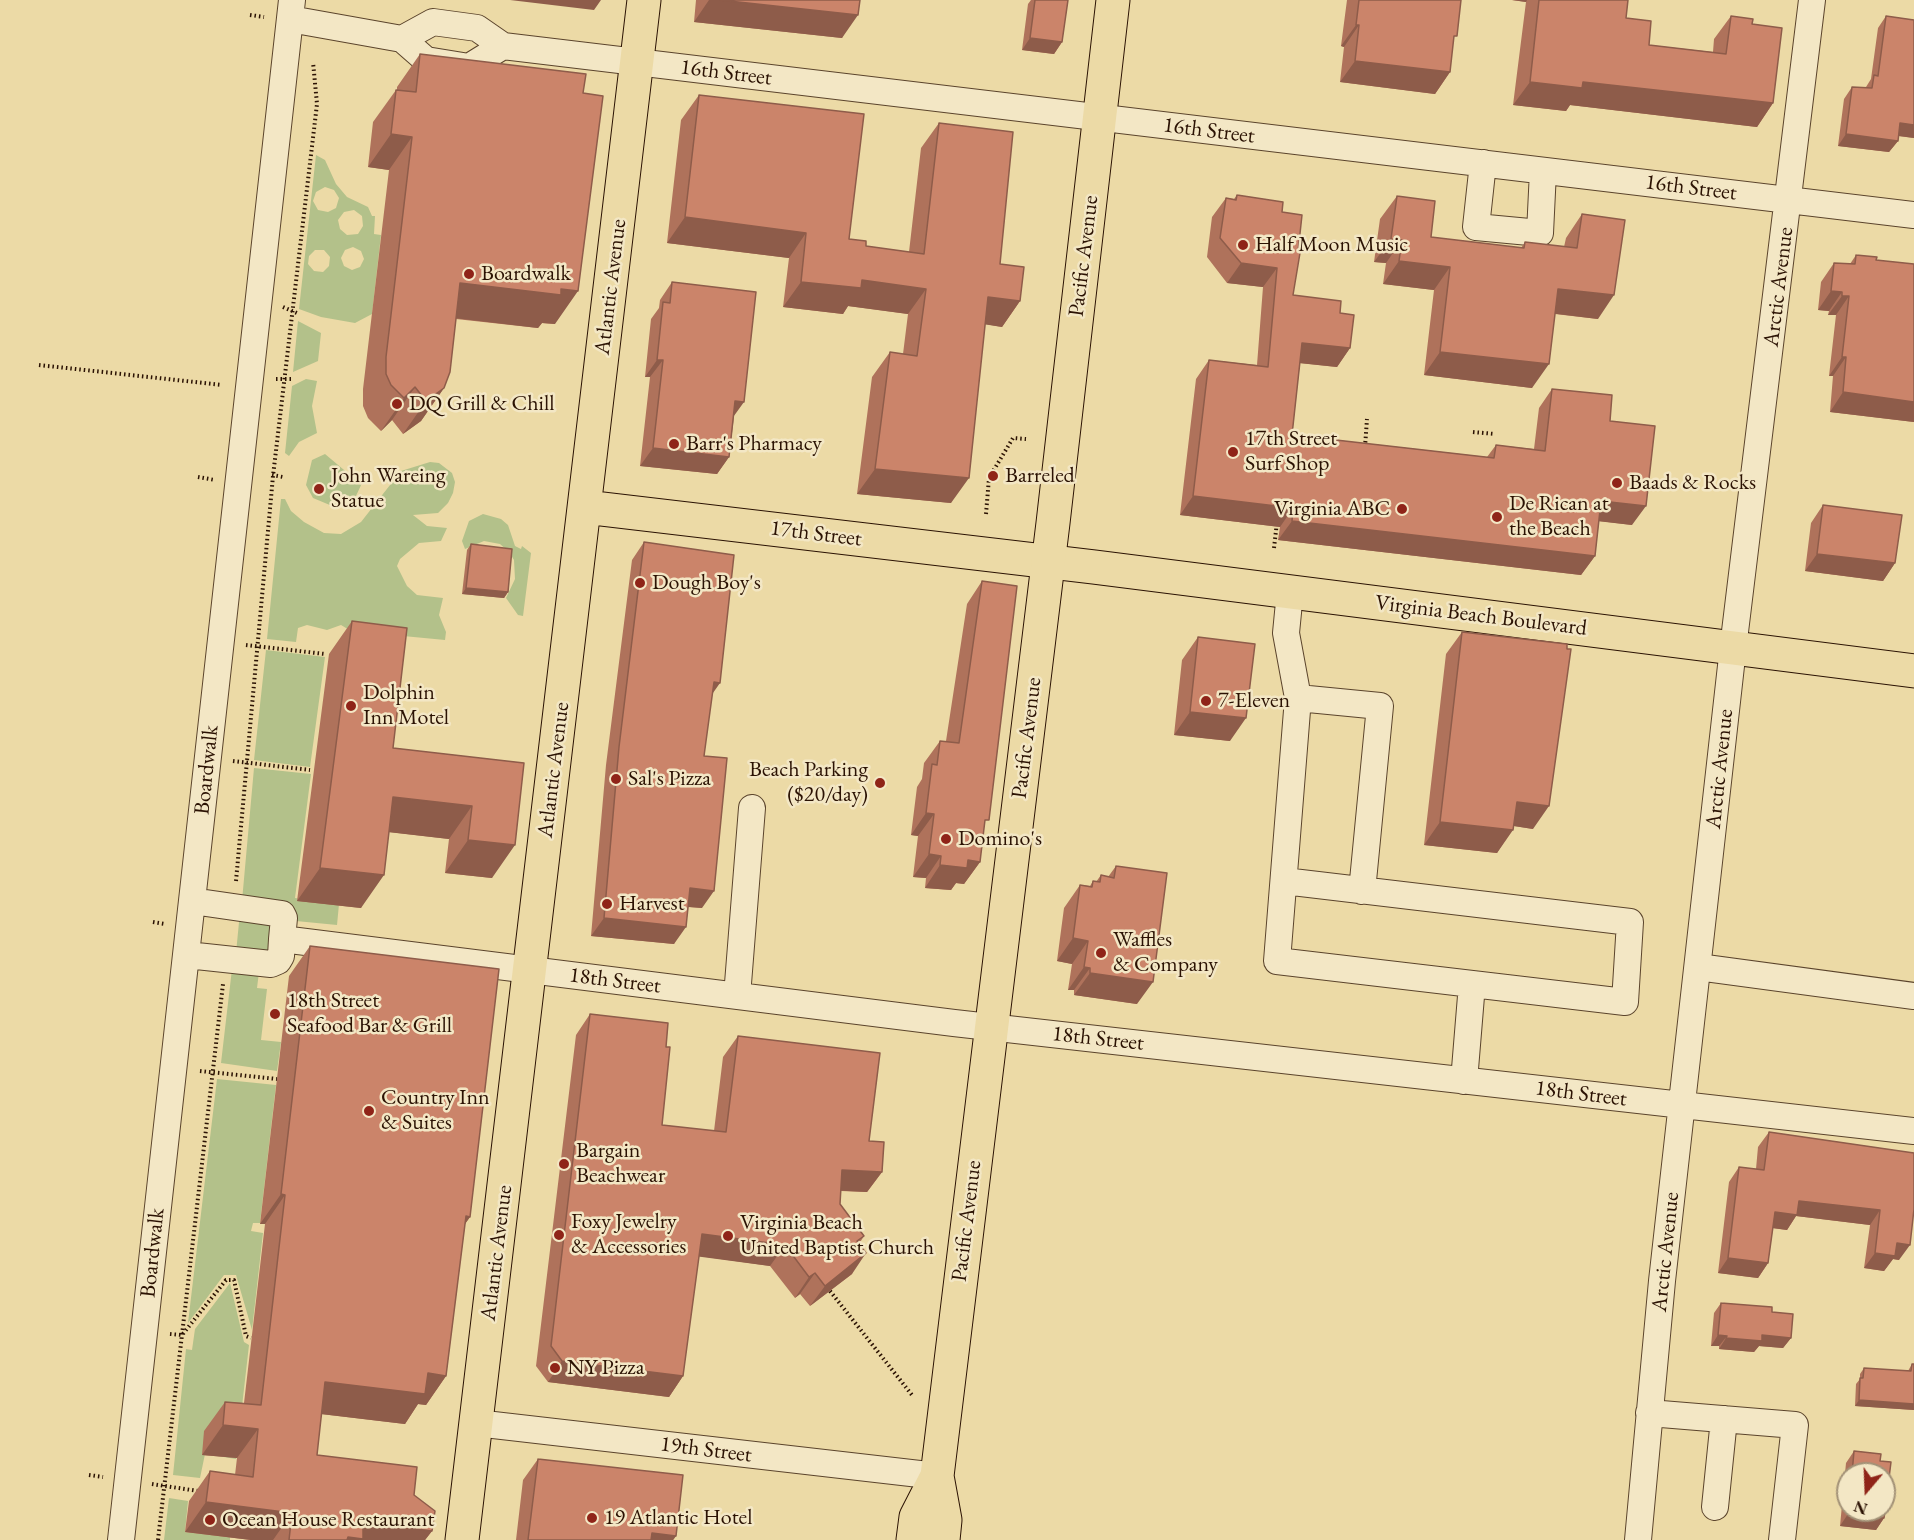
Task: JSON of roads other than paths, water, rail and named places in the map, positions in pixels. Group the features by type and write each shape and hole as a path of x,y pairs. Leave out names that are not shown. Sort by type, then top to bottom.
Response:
{"main road":[{"name":"Atlantic Avenue","path":"462,1540 644,0"},
{"name":"Pacific Avenue","path":"943,1540 945,1520 937,1476 1048,561 1113,0"},
{"name":"17th Street","path":"585,507 1048,561"},
{"name":"Virginia Beach Boulevard","path":"1048,561 1914,671"},
{"name":"Pacific Avenue","path":"913,1540 916,1517 937,1476"}],"street":[{"name":"Arctic Avenue","path":"1638,1540 1649,1413 1733,648 1790,200 1812,0"},
{"path":"291,15 402,39 426,60 470,67 503,46"},
{"name":"Boardwalk","path":"122,1540 291,15"},
{"name":"16th Street","path":"402,39 433,22 477,28 503,46 1914,215"},
{"path":"1483,163 1476,227 1539,233 1543,171"},
{"path":"1284,881 1630,922 1625,1002 1277,961 1298,698 1286,633 1290,592"},
{"path":"1298,698 1380,706 1362,891"},
{"path":"737,996 752,808"},
{"path":"187,955 271,964 278,961 281,956 284,918 282,914 192,901"},
{"name":"18th Street","path":"282,939 991,1027 1914,1131"},
{"path":"1698,967 1914,996"},
{"path":"1464,1081 1472,984"},
{"path":"1649,1413 1795,1425 1782,1540"},
{"path":"1715,1507 1724,1419"},
{"name":"19th Street","path":"476,1423 937,1476"}],"place":[{"name":"Half Moon Music","path":"1243,245"},
{"name":"Boardwalk","path":"469,274"},
{"name":"DQ Grill & Chill","path":"397,404"},
{"name":"Barr's Pharmacy","path":"674,444"},
{"name":"17th Street Surf Shop","path":"1233,452"},
{"name":"Barreled","path":"993,476"},
{"name":"Baads & Rocks","path":"1617,483"},
{"name":"John Wareing Statue","path":"319,489"},
{"name":"Virginia ABC","path":"1402,509"},
{"name":"De Rican at the Beach","path":"1497,517"},
{"name":"Dough Boy's","path":"640,583"},
{"name":"7-Eleven","path":"1206,701"},
{"name":"Dolphin Inn Motel","path":"351,706"},
{"name":"Sal's Pizza","path":"616,779"},
{"name":"Beach Parking ($20/day)","path":"880,783"},
{"name":"Domino's","path":"946,839"},
{"name":"Harvest","path":"607,904"},
{"name":"Waffles & Company","path":"1101,953"},
{"name":"18th Street Seafood Bar & Grill","path":"275,1014"},
{"name":"Country Inn & Suites","path":"369,1111"},
{"name":"Bargain Beachwear","path":"564,1164"},
{"name":"Foxy Jewelry & Accessories","path":"559,1235"},
{"name":"Virginia Beach United Baptist Church","path":"728,1236"},
{"name":"NY Pizza","path":"555,1368"},
{"name":"19 Atlantic Hotel","path":"592,1518"},
{"name":"Ocean House Restaurant","path":"210,1520"}]}
